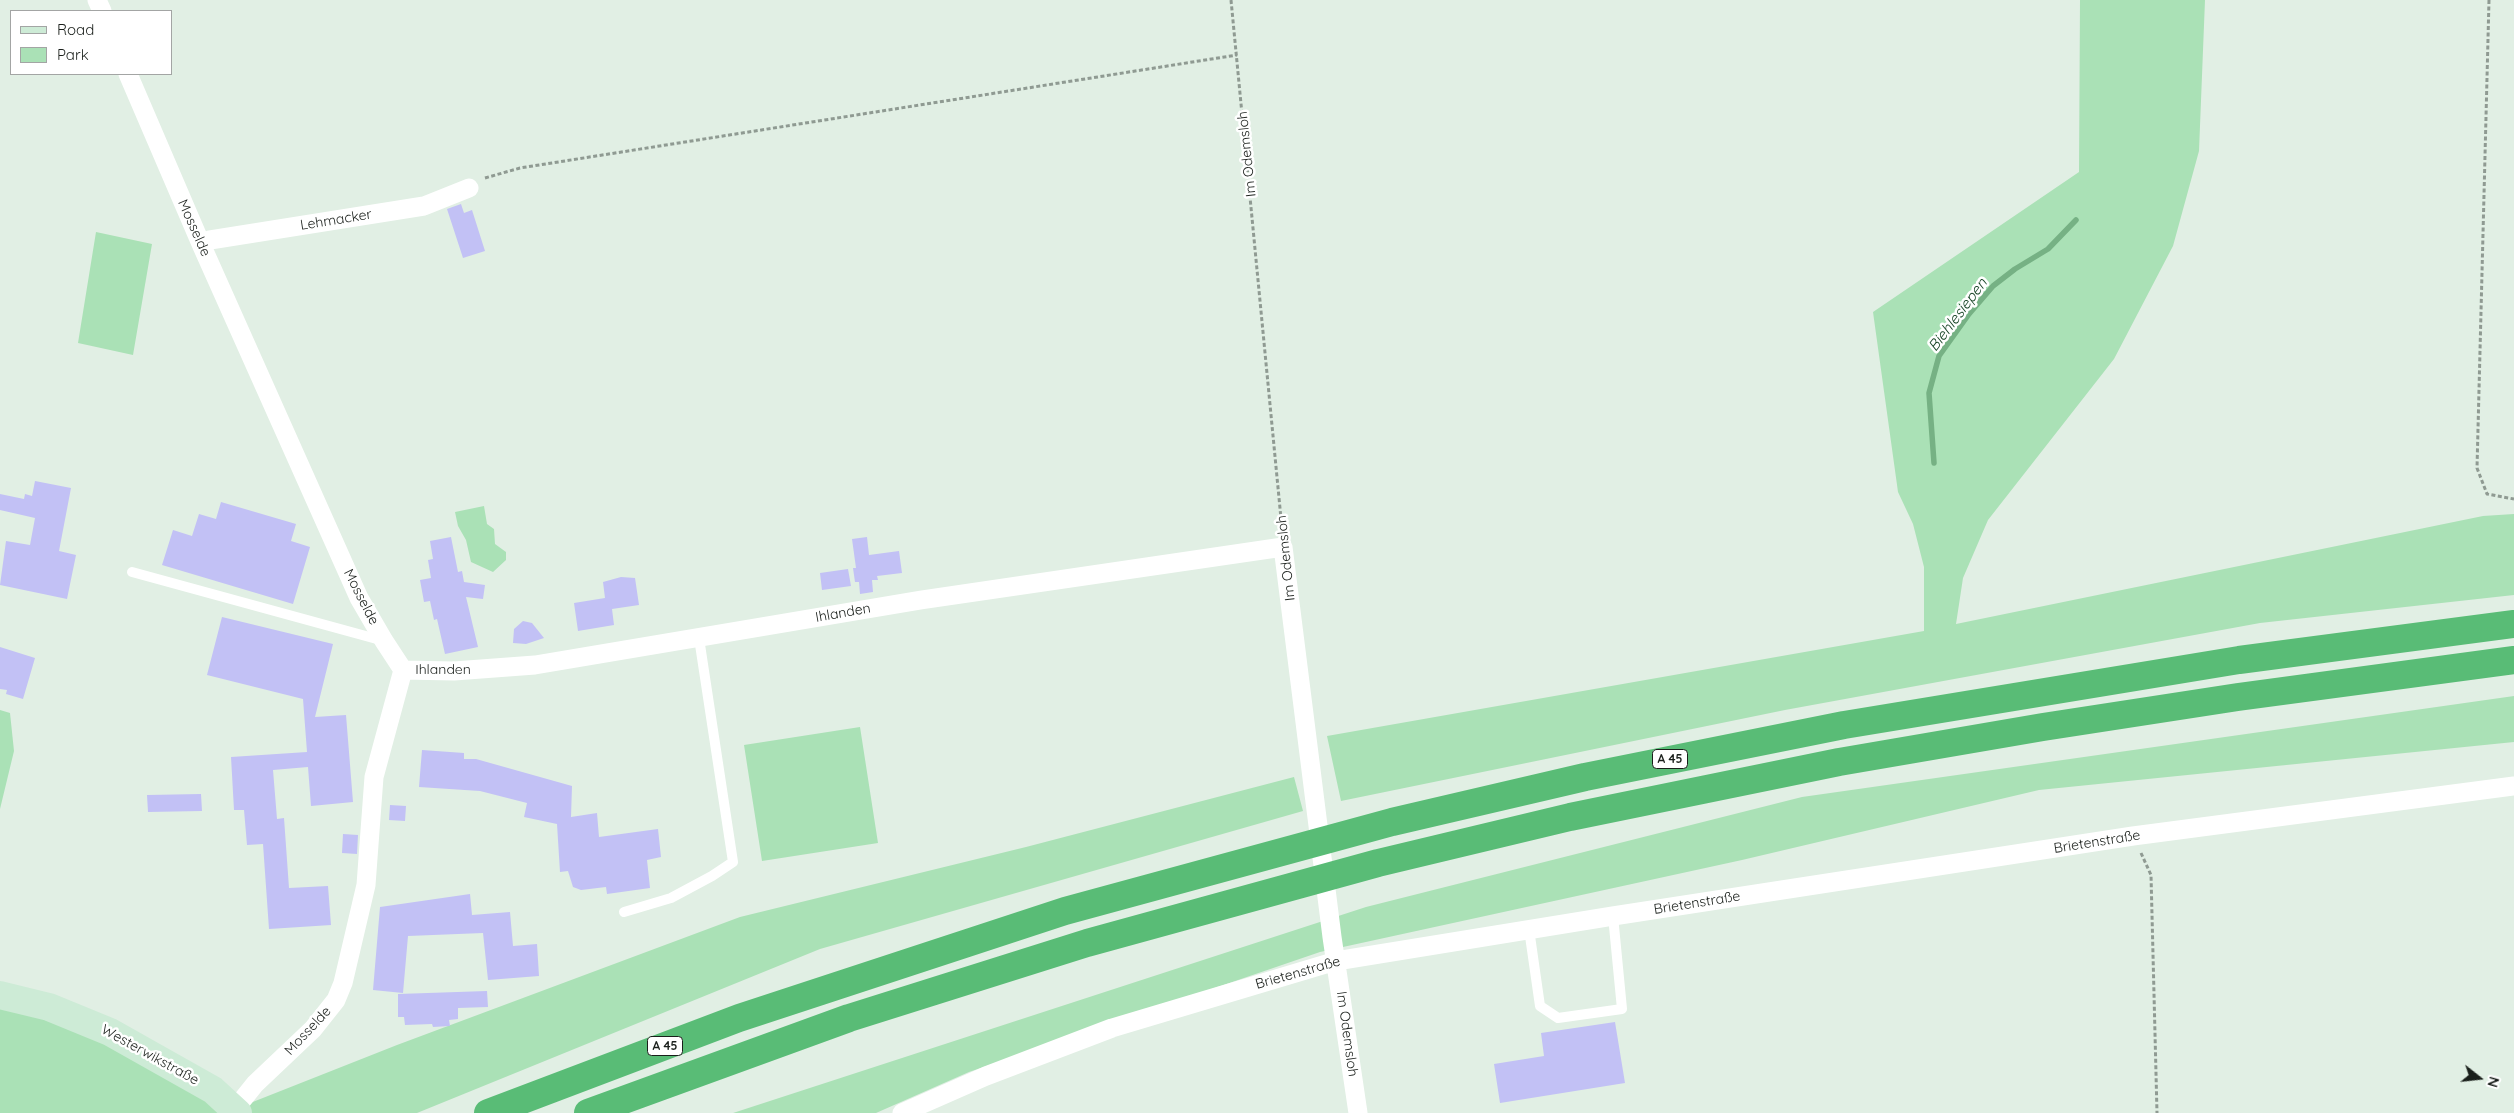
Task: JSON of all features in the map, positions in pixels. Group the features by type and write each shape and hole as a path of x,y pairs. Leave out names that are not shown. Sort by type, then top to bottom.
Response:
{"highway":[{"name":"A 45","path":"488,1113 738,1018 1066,911 1392,822 1585,777 1844,725 2239,660 2514,624"},
{"name":"A 45","path":"588,1113 848,1018 1087,943 1378,863 1570,817 1839,762 2043,727 2514,660"}],"street":[{"name":"Mosselde","path":"128,75 201,244 359,598 403,670 374,777 366,885 339,991 326,1014 255,1084 236,1111 213,1090"},
{"name":"Lehmacker","path":"201,244 210,240 424,206 469,188"},
{"name":"Ihlanden","path":"403,670 462,671 535,665 929,599 1283,547"},
{"name":"Im Odemsloh","path":"1283,547 1332,937 1358,1113"},
{"name":"Brietenstraße","path":"902,1113 986,1076 1112,1028 1336,961 1529,929 2133,836 2514,786"},
{"name":"Westerwikstraße","path":"0,995 49,1007 110,1032 213,1090"}],"lane":[{"path":"132,572 384,641"},
{"path":"624,912 671,898 712,876 733,862 699,638"},
{"path":"1529,929 1540,1006 1558,1018 1622,1009 1613,916"}],"path":[{"name":"Im Odemsloh","path":"1231,0 1279,478 1283,547"},
{"path":"2489,0 2477,468 2486,494 2514,499"},
{"path":"469,188 484,179 520,168 1237,55"},
{"path":"2133,836 2151,875 2156,1113"}],"green space":[{"path":"2080,0 2205,0 2199,151 2173,246 2114,359 1988,520 1963,578 1956,624 2483,516 2514,514 2514,595 2260,623 1785,710 1341,801 1327,736 1924,631 1924,567 1913,524 1898,492 1873,312 2079,172"},
{"path":"96,232 152,244 133,355 78,343"},
{"path":"484,506 487,524 494,529 495,544 506,552 506,560 493,572 471,562 466,540 458,526 455,512"},
{"path":"2514,696 2514,742 2039,790 1742,860 1320,952 969,1072 876,1113 733,1113 1366,907 1802,797"},
{"path":"0,710 10,713 14,751 0,809"},
{"path":"860,727 878,843 762,861 744,745"},
{"path":"1294,777 1303,811 820,949 417,1113 0,1113 0,995 49,1007 235,1109 397,1045 740,917 1026,847"}],"building":[{"path":"461,204 464,213 472,210 485,251 463,258 447,209"},
{"path":"35,481 71,488 59,551 76,555 67,599 0,585 6,541 30,545 35,518 0,510 0,494 24,499 25,494 32,496"},
{"path":"221,502 296,524 291,541 310,547 293,604 162,565 173,530 192,536 199,514 216,519"},
{"path":"451,537 458,572 462,571 464,582 485,585 483,599 466,597 478,647 445,654 437,619 434,620 430,601 424,602 420,580 431,578 428,560 433,559 430,541"},
{"path":"867,537 869,555 899,551 902,573 877,576 878,580 872,580 873,592 860,594 859,582 855,582 853,568 856,568 852,539"},
{"path":"848,569 851,586 822,590 820,573"},
{"path":"621,577 635,578 639,605 612,609 614,625 578,631 574,603 605,598 603,582"},
{"path":"222,617 333,644 315,717 346,715 353,802 311,806 308,767 273,770 277,819 284,818 289,888 328,886 331,925 269,929 263,844 247,845 244,810 234,810 231,757 307,752 303,699 207,675"},
{"path":"523,621 532,623 544,638 526,644 513,643 514,629"},
{"path":"0,647 35,658 23,699 6,694 7,690 0,689"},
{"path":"422,750 464,753 464,759 476,759 572,786 571,817 597,813 599,837 658,829 661,857 647,860 650,888 607,894 606,887 581,890 573,887 568,871 560,872 557,824 524,817 527,803 480,791 419,787"},
{"path":"201,794 202,811 148,812 147,795"},
{"path":"390,805 406,806 405,821 389,820"},
{"path":"343,834 358,835 357,854 342,853"},
{"path":"470,894 472,915 510,912 513,946 537,944 539,976 488,980 483,933 408,936 403,993 373,990 380,907"},
{"path":"487,991 488,1007 458,1008 458,1019 449,1020 450,1026 433,1027 432,1024 405,1025 404,1017 398,1017 398,994"},
{"path":"1615,1022 1625,1083 1500,1103 1494,1064 1544,1056 1541,1033"}],"waterway":[{"name":"Biehlesiepen","path":"1934,463 1929,393 1939,356 1969,314 1993,286 2015,269 2048,249 2076,220"}]}
